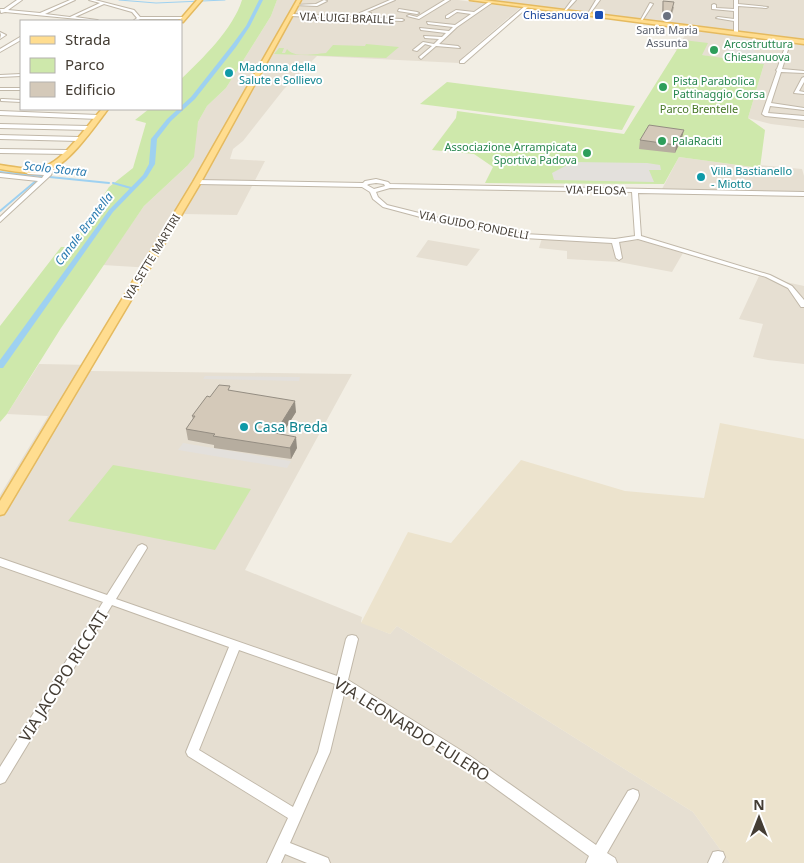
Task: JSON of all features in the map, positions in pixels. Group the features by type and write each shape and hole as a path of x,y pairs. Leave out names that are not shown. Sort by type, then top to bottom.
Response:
{"main road":[{"path":"472,0 804,42"},
{"path":"182,20 199,1"},
{"name":"VIA SETTE MARTIRI","path":"0,511 197,182 298,2"},
{"path":"47,175 57,166 104,110"},
{"path":"0,167 47,175"},
{"path":"14,170 40,169 47,175"}],"street":[{"path":"1,11 20,0"},
{"path":"39,15 73,0"},
{"path":"91,0 133,11 139,18"},
{"path":"370,14 362,13 393,0"},
{"path":"409,16 418,18 448,0"},
{"path":"564,11 574,0"},
{"path":"588,14 598,0"},
{"path":"736,0 736,33"},
{"path":"298,2 317,5 325,1"},
{"path":"420,58 456,26 491,2"},
{"path":"64,20 102,4"},
{"path":"641,20 651,4"},
{"path":"714,5 714,9 736,13"},
{"path":"462,62 526,6"},
{"path":"718,18 766,8"},
{"path":"399,10 424,14"},
{"path":"1,11 87,20"},
{"path":"447,17 456,11 475,13"},
{"path":"716,13 736,13"},
{"name":"VIA LUIGI BRAILLE","path":"292,15 402,20"},
{"path":"136,20 139,18 182,20"},
{"path":"428,23 456,26"},
{"path":"421,29 450,32"},
{"path":"0,33 4,35 0,38"},
{"path":"425,37 442,38"},
{"path":"0,51 20,39"},
{"path":"789,40 765,114 804,118"},
{"path":"415,50 424,44 458,47"},
{"path":"0,45 20,45"},
{"path":"778,70 804,72"},
{"path":"0,76 20,75"},
{"path":"804,78 796,92 804,93"},
{"path":"0,88 20,89"},
{"path":"3,100 20,101"},
{"path":"769,104 804,108"},
{"path":"0,126 20,109"},
{"path":"0,113 98,117"},
{"path":"0,126 88,128"},
{"path":"0,137 78,139"},
{"path":"0,150 65,155"},
{"path":"0,175 32,180 47,175"},
{"path":"0,220 47,175"},
{"name":"VIA PELOSA","path":"197,182 364,185 376,181 384,182 388,186 804,194"},
{"name":"VIA PELOSA","path":"364,185 366,189 373,190 384,190 388,186"},
{"name":"VIA GUIDO FONDELLI","path":"373,190 375,198 384,206 492,231 524,236 615,241 638,237"},
{"path":"635,191 638,237 768,276 790,287 804,305"},
{"path":"615,241 618,258"},
{"path":"110,600 142,548"},
{"name":"VIA LEONARDO EULERO","path":"0,562 342,682 466,760 596,858 610,863"},
{"name":"VIA JACOPO RICCATI","path":"0,778 110,600"},
{"path":"274,863 324,752 352,639"},
{"path":"236,644 192,752 296,816"},
{"path":"596,858 633,795"},
{"path":"282,846 323,863"}],"shaded area":[{"path":"277,0 458,0 520,8 464,56 459,63 317,56 284,89 243,141 233,149 230,159 265,161 237,215 184,214 152,268 103,265 144,206 187,166 198,122 207,106 226,88 271,16"},
{"path":"482,0 804,0 804,41 642,19"},
{"path":"690,28 804,43 804,128 771,124 748,118 764,64 675,50"},
{"path":"731,41 757,44 754,52 758,53 756,58 766,59 764,64 723,59"},
{"path":"679,157 760,168 760,165 802,169 804,192 662,189"},
{"path":"573,162 647,163 660,165 661,170 649,170 654,182 554,180 552,173"},
{"path":"542,238 618,242 640,240 683,253 672,272 619,262 567,259 567,251 539,248"},
{"path":"428,240 480,249 467,266 416,257"},
{"path":"759,276 804,286 804,364 753,357 763,324 739,319"},
{"path":"39,364 93,365 91,371 352,374 245,570 362,617 361,622 390,634 397,626 693,812 730,863 0,863 0,495 48,416 7,414"},
{"path":"205,376 300,377 299,381 203,379"},
{"path":"720,423 804,439 804,863 730,863 693,812 397,626 390,634 361,623 408,532 451,543 521,460 625,491 704,498"},
{"path":"183,443 291,461 287,468 178,450"}],"green space":[{"path":"242,0 277,0 271,16 226,88 207,106 198,122 194,157 187,166 144,206 0,422 0,326 61,247 71,247 109,187 133,168 146,123 135,120 148,110 182,110 182,78 207,53 232,22"},
{"name":"Parco Brentelle","path":"683,40 708,43 702,55 764,64 748,118 765,130 760,168 679,157 664,184 485,183 493,167 474,154 432,150 456,118 457,111 624,134"},
{"path":"366,44 399,47 386,58 302,55 329,53 326,53 333,45 365,46"},
{"path":"279,48 284,48 282,53 285,53 287,49 300,55 274,54"},
{"path":"447,82 635,106 622,130 420,104"},
{"path":"113,465 251,489 215,550 68,521"}],"building":[{"path":"663,1 674,2 671,13 663,13"},
{"path":"649,125 684,130 676,145 640,140"},
{"path":"219,385 230,386 228,390 295,401 275,433 296,437 290,448 213,436 215,434 186,429 195,416 192,416 207,396 210,397"}],"waterway":[{"path":"119,0 156,3 225,0"},
{"name":"Canale Brentella","path":"182,108 193,98 234,46 248,26 261,0"},
{"name":"Canale Brentella","path":"0,366 111,211 145,176 152,164 154,139 180,110"},
{"name":"Scolo Storta","path":"0,172 109,183"},
{"path":"0,211 37,180"},
{"name":"Scolo Storta","path":"113,183 131,188"}],"place":[{"name":"Chiesanuova","path":"599,15"},
{"name":"Santa Maria Assunta","path":"667,16"},
{"name":"Arcostruttura Chiesanuova","path":"714,50"},
{"name":"Madonna della Salute e Sollievo","path":"229,73"},
{"name":"Pista Parabolica Pattinaggio Corsa","path":"663,87"},
{"name":"PalaRaciti","path":"662,141"},
{"name":"Associazione Arrampicata Sportiva Padova","path":"587,153"},
{"name":"Villa Bastianello - Miotto","path":"701,177"},
{"name":"Casa Breda","path":"244,427"}]}
